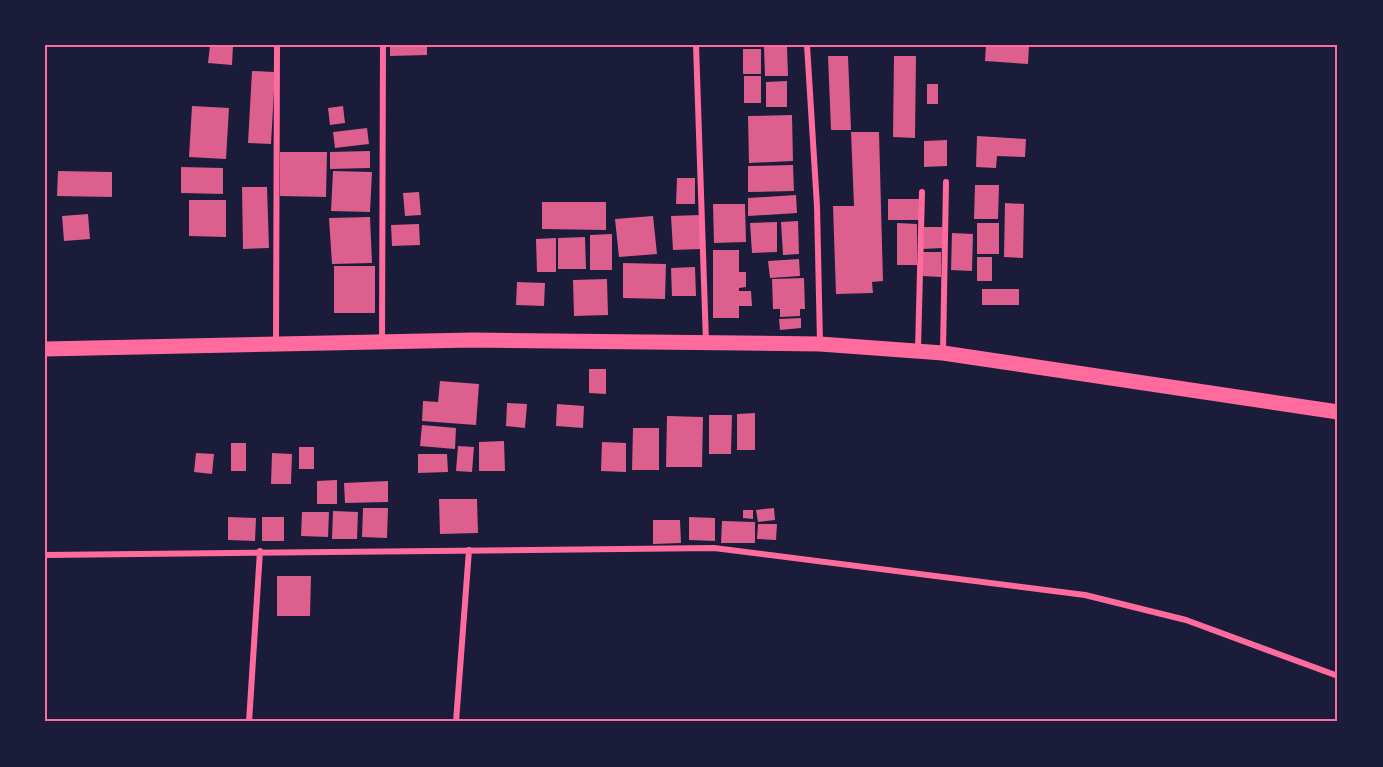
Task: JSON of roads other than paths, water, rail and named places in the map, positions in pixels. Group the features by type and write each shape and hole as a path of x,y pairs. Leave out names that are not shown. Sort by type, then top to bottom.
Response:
{"main road":[{"path":"45,349 472,340 820,344 943,353 1338,412"}],"street":[{"path":"276,343 277,45"},
{"path":"382,342 383,45"},
{"path":"696,45 706,343"},
{"path":"807,45 817,206 820,344"},
{"path":"943,353 946,182"},
{"path":"918,350 921,192"},
{"path":"45,555 714,548 1085,595 1186,620 1338,676"},
{"path":"456,722 470,550"},
{"path":"249,722 260,551"}]}
